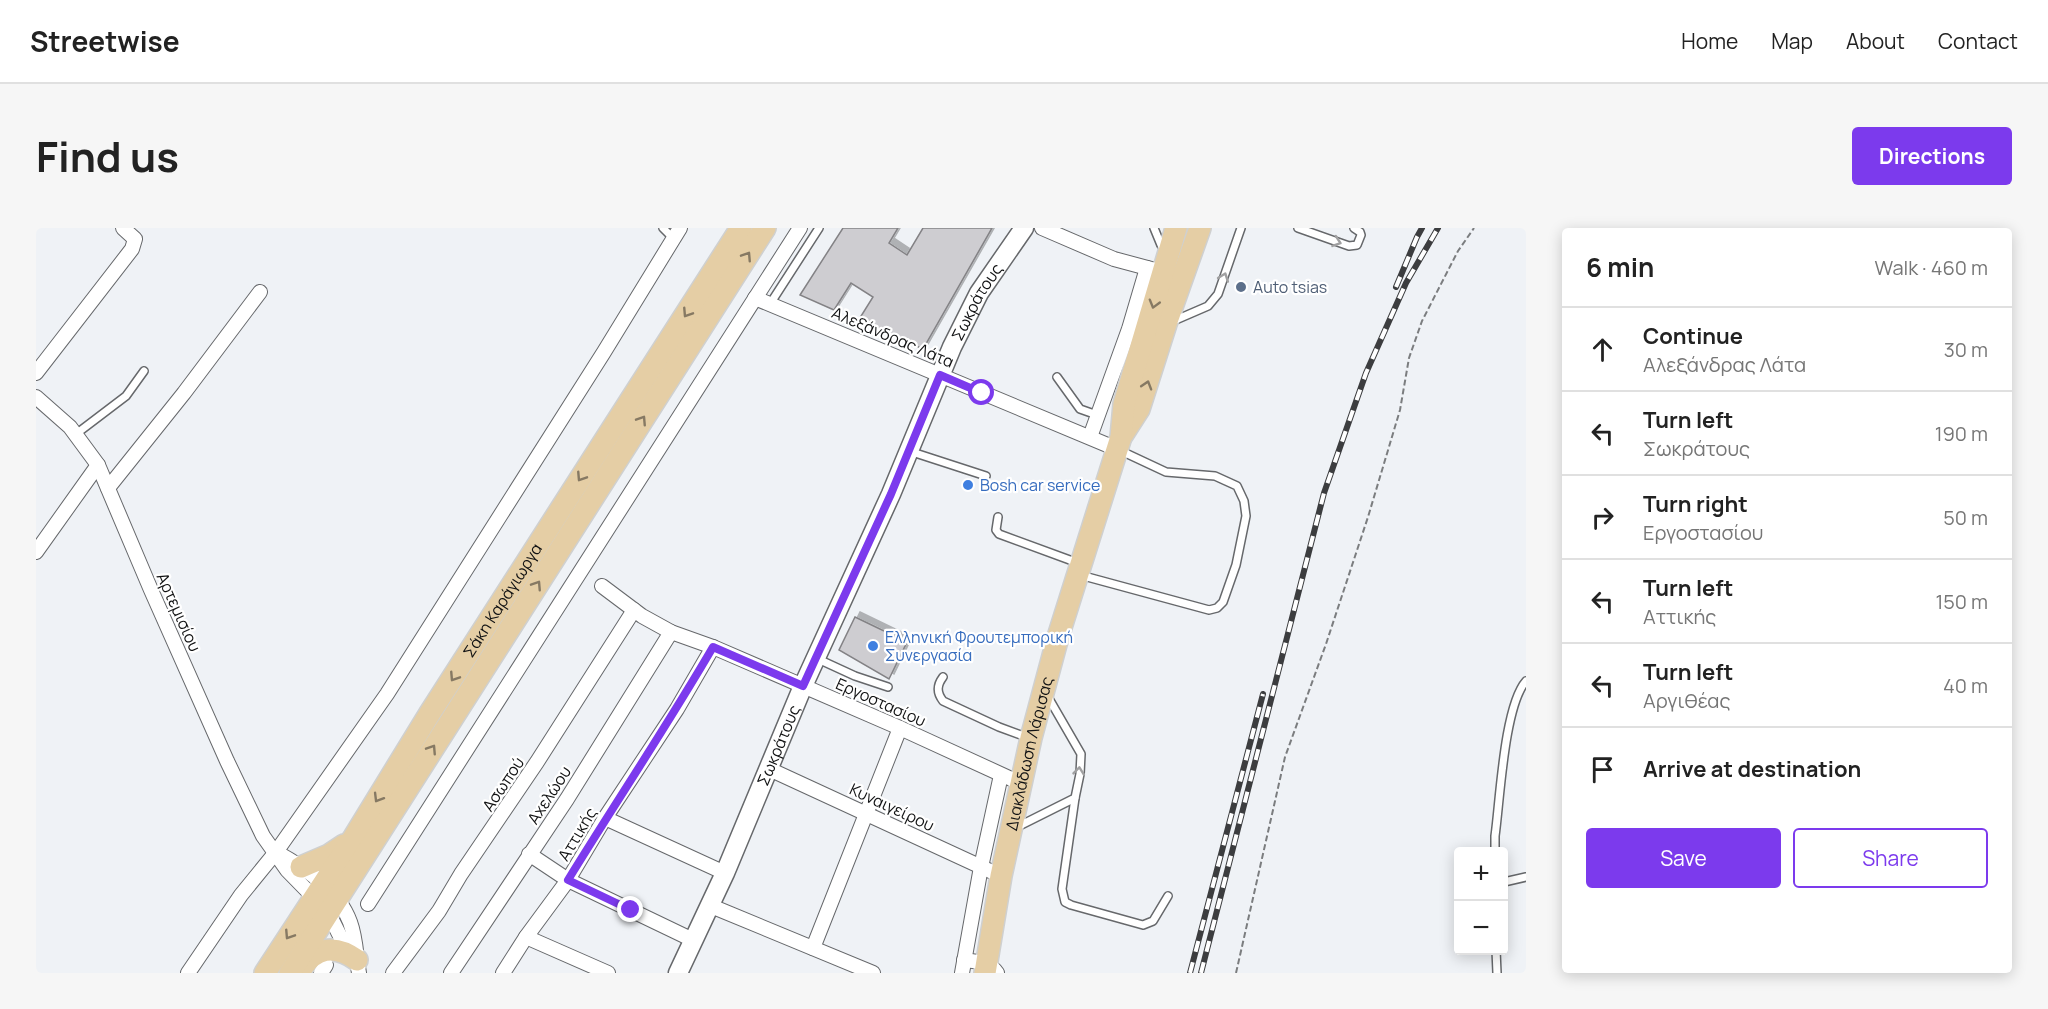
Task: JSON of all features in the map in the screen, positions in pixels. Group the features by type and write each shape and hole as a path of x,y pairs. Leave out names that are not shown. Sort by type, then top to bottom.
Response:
{"main road":[{"name":"Σάκη Καράγιωργα","path":"290,973 354,837 430,712 741,228"},
{"name":"Σάκη Καράγιωργα","path":"265,973 325,898 765,228"},
{"name":"Σωκράτους","path":"678,973 711,906 803,686 909,451 940,375 979,293 1024,228"},
{"name":"Διακλάδωση Λάρισας","path":"989,970 1001,876 1010,831 1011,779 1031,738 1058,637 1119,443 1124,404 1155,270 1176,228"},
{"name":"Διακλάδωση Λάρισας","path":"1119,443 1139,409 1200,228"},
{"path":"301,867 329,855 354,837"},
{"path":"297,973 307,959 317,952 338,951 349,955 358,967"}],"street":[{"path":"36,373 132,249 135,239 123,228"},
{"path":"368,904 800,228"},
{"path":"1042,228 1114,259 1155,270 1126,337 1090,437"},
{"path":"188,973 241,895 276,852 387,694 604,352 672,231"},
{"path":"108,488 184,393 260,292"},
{"name":"Αλεξάνδρας Λάτα","path":"755,298 1090,437 1119,443"},
{"name":"Αρτεμισίου","path":"36,397 76,434 98,465 227,761 263,836 287,870 325,898"},
{"path":"36,552 98,465"},
{"name":"Εργοστασίου","path":"602,586 634,610 671,632 713,647 1011,779"},
{"name":"Ασωπού","path":"393,973 439,911 634,610"},
{"name":"Αχελώου","path":"451,973 567,799 671,632"},
{"name":"Αττικής","path":"503,973 568,880 605,818 677,709 713,647"},
{"path":"813,948 900,728"},
{"name":"Κυναιγείρου","path":"769,769 1001,876"},
{"path":"989,970 963,966 981,867 1011,779"},
{"path":"605,818 725,873"},
{"path":"276,852 301,867 325,898 351,923 358,967"},
{"path":"529,854 568,880 693,940"},
{"path":"711,906 813,948 837,966 873,973"},
{"path":"526,937 608,973"}],"lane":[{"path":"770,304 819,228"},
{"path":"1154,228 1161,245"},
{"path":"1166,324 1208,306 1218,294 1241,228"},
{"path":"1298,228 1349,246 1357,245 1361,235 1354,228"},
{"path":"76,434 126,396 144,371"},
{"path":"1057,377 1080,409 1097,415"},
{"path":"998,517 996,530 999,534 1080,570 1209,610 1217,608 1223,602 1236,565 1246,516 1244,501 1237,486 1215,476 1166,472 1119,443"},
{"path":"909,451 986,476"},
{"path":"816,657 855,676 888,687"},
{"path":"943,677 938,684 939,696 943,701 999,727 1031,738"},
{"path":"1495,847 1510,718 1526,681"},
{"path":"1044,689 1081,754 1062,889 1065,902 1143,925 1153,921 1168,896"},
{"path":"1010,831 1075,798"},
{"path":"1508,881 1526,877"},
{"path":"1496,955 1497,973"}],"path":[{"path":"1236,973 1285,757 1326,644 1368,517 1400,410 1409,358 1422,321 1458,251 1474,228"}],"building":[{"path":"843,228 898,228 889,243 907,255 923,228 992,228 923,349 858,321 873,297 851,283 834,310 800,295"},
{"name":"Ελληνική Φρουτεμπορική Συνεργασία","path":"855,617 907,642 889,679 839,650"}],"railway":[{"path":"1396,287 1422,228"},
{"path":"1201,973 1324,493 1366,373 1406,283 1438,228"},
{"path":"1190,973 1263,694"}],"place":[{"name":"Auto tsias","path":"1241,287"},
{"name":"Bosh car service","path":"968,485"},
{"name":"Ελληνική Φρουτεμπορική Συνεργασία","path":"873,646"}],"route":[{"path":"631,910 568,880 605,818 677,709 713,647 803,686 891,494 940,375 982,393"}]}
